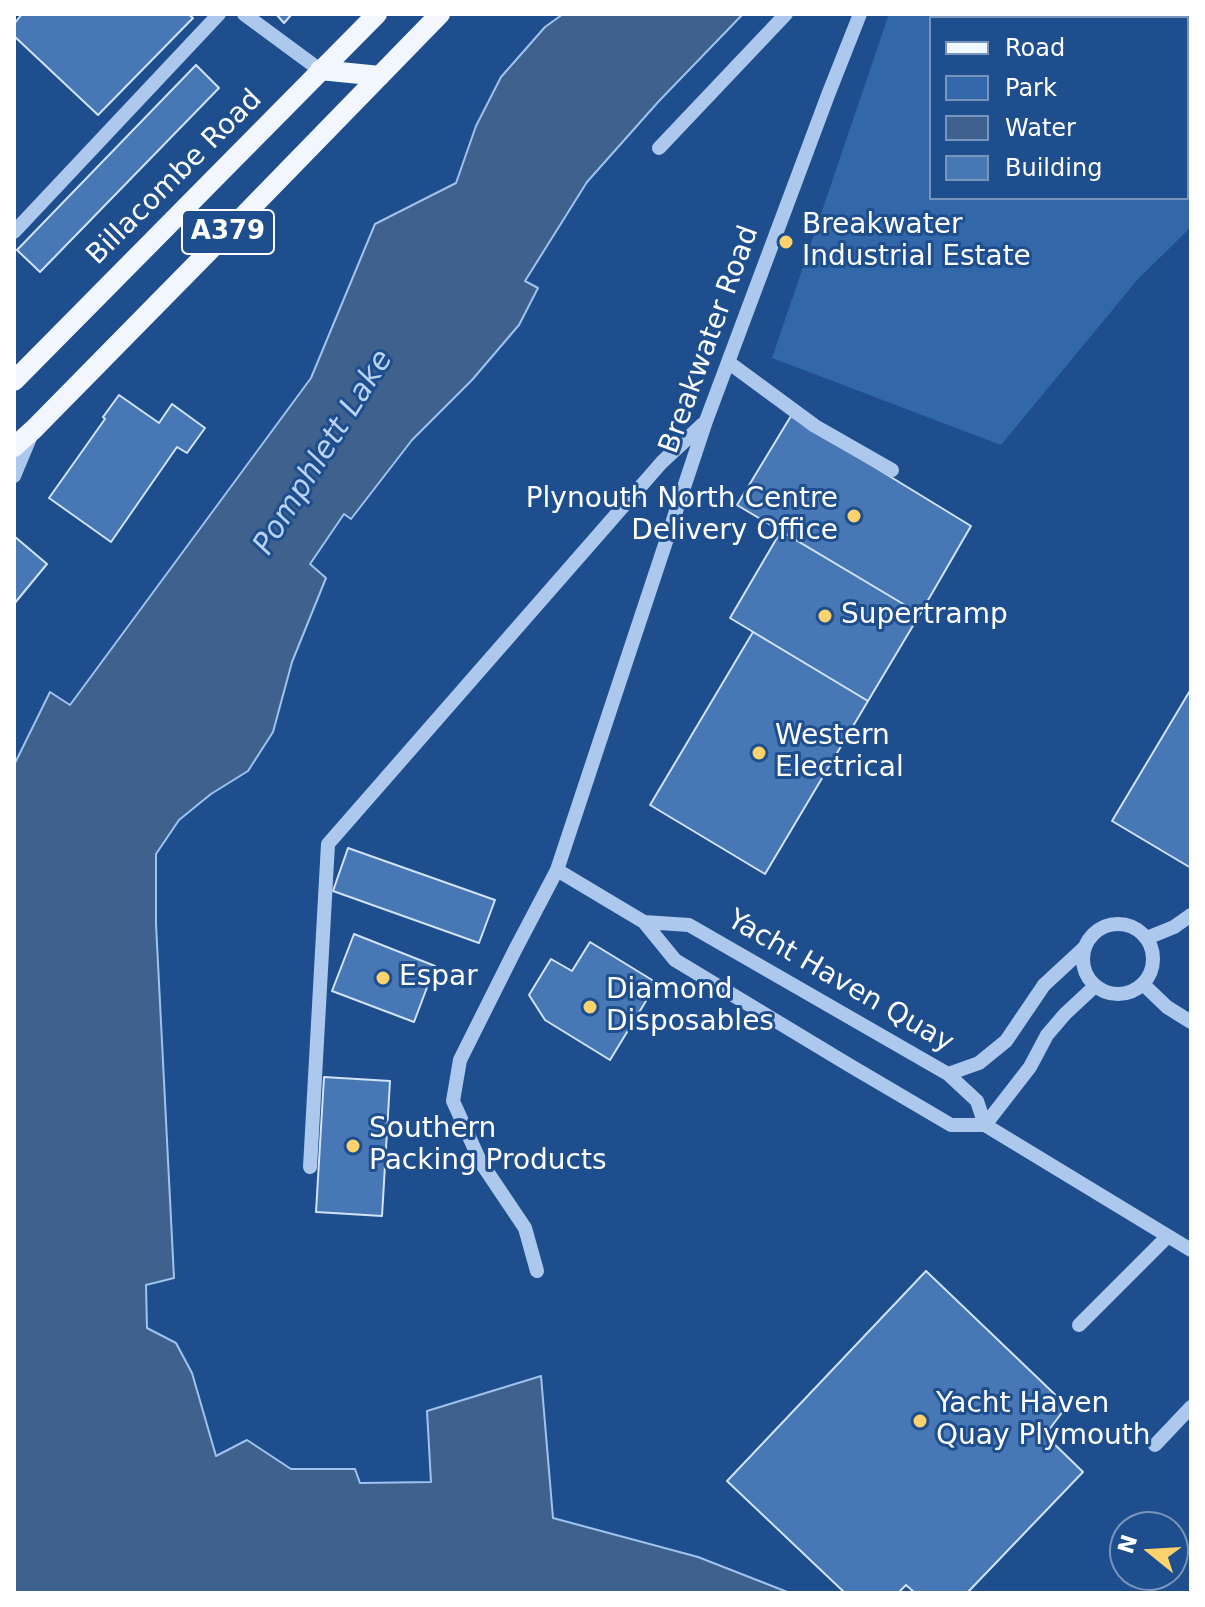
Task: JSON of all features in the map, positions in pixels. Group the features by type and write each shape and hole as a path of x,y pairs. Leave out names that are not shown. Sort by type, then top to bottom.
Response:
{"main road":[{"name":"Billacombe Road","path":"14,381 377,14"},
{"name":"A379","path":"14,447 440,14"},
{"path":"320,70 380,76"}],"street":[{"path":"14,232 219,14"},
{"path":"244,14 320,70"},
{"path":"659,148 786,14"},
{"name":"Breakwater Road","path":"537,1271 525,1228 480,1161 453,1101 460,1060 557,870 706,421 860,14"},
{"path":"728,362 815,426 892,470"},
{"path":"310,1167 328,844 662,462 706,421"},
{"path":"14,476 34,429"},
{"name":"Yacht Haven Quay","path":"557,870 644,922 675,960 951,1125 985,1125 1191,1250"},
{"path":"1147,938 1174,927 1191,915"},
{"name":"Yacht Haven Quay","path":"644,922 689,925 948,1074 977,1101 985,1125"},
{"path":"1116,923 1127,924 1147,938 1153,965 1143,984 1135,990 1125,994 1104,992 1088,979 1082,958 1084,948 1096,931 1116,923"},
{"path":"948,1074 979,1063 1006,1041 1044,985 1084,948"},
{"path":"1143,984 1167,1007 1191,1022"},
{"path":"985,1125 1030,1067 1047,1035 1095,986"},
{"path":"1079,1325 1168,1236"},
{"path":"1155,1445 1191,1407"}],"green space":[{"path":"889,14 1191,14 1191,227 1138,279 1001,445 772,358"}],"water":[{"name":"Pomphlett Lake","path":"563,14 743,14 587,182 525,281 538,288 519,325 472,380 412,440 351,519 344,514 310,564 326,578 292,662 273,732 248,771 211,794 179,820 156,854 156,924 174,1278 146,1285 147,1328 176,1343 192,1373 216,1456 247,1440 291,1469 355,1469 360,1483 431,1482 427,1411 541,1376 553,1518 698,1557 790,1593 14,1593 14,765 50,692 70,705 311,378 375,224 456,183 476,126 501,77 545,27"}],"building":[{"path":"22,14 188,14 193,18 98,115 14,36 14,24"},
{"path":"276,14 292,14 284,23"},
{"path":"196,65 219,88 40,272 17,250"},
{"path":"119,395 159,423 172,404 205,428 187,453 177,447 111,542 49,498"},
{"name":"Plynouth North Centre Delivery Office","path":"791,416 971,526 920,614 737,505"},
{"name":"Supertramp","path":"781,531 920,614 868,701 730,618"},
{"path":"14,536 47,564 14,604"},
{"name":"Western Electrical","path":"753,632 868,701 765,874 650,805"},
{"path":"1191,689 1191,868 1112,821"},
{"path":"348,848 495,900 479,943 333,891"},
{"name":"Espar","path":"354,934 435,966 414,1022 332,991"},
{"name":"Diamond Disposables","path":"590,942 657,983 610,1060 545,1020 529,995 551,959 572,971"},
{"name":"Southern Packing Products","path":"324,1077 390,1081 382,1216 316,1212"},
{"name":"Yacht Haven Quay Plymouth","path":"926,1271 1067,1406 1045,1435 1083,1472 967,1593 915,1593 906,1585 898,1593 845,1593 727,1481"}],"place":[{"name":"Breakwater Industrial Estate","path":"786,242"},
{"name":"Plynouth North Centre Delivery Office","path":"854,516"},
{"name":"Supertramp","path":"825,616"},
{"name":"Western Electrical","path":"759,753"},
{"name":"Espar","path":"383,978"},
{"name":"Diamond Disposables","path":"590,1007"},
{"name":"Southern Packing Products","path":"353,1146"},
{"name":"Yacht Haven Quay Plymouth","path":"920,1421"}]}
